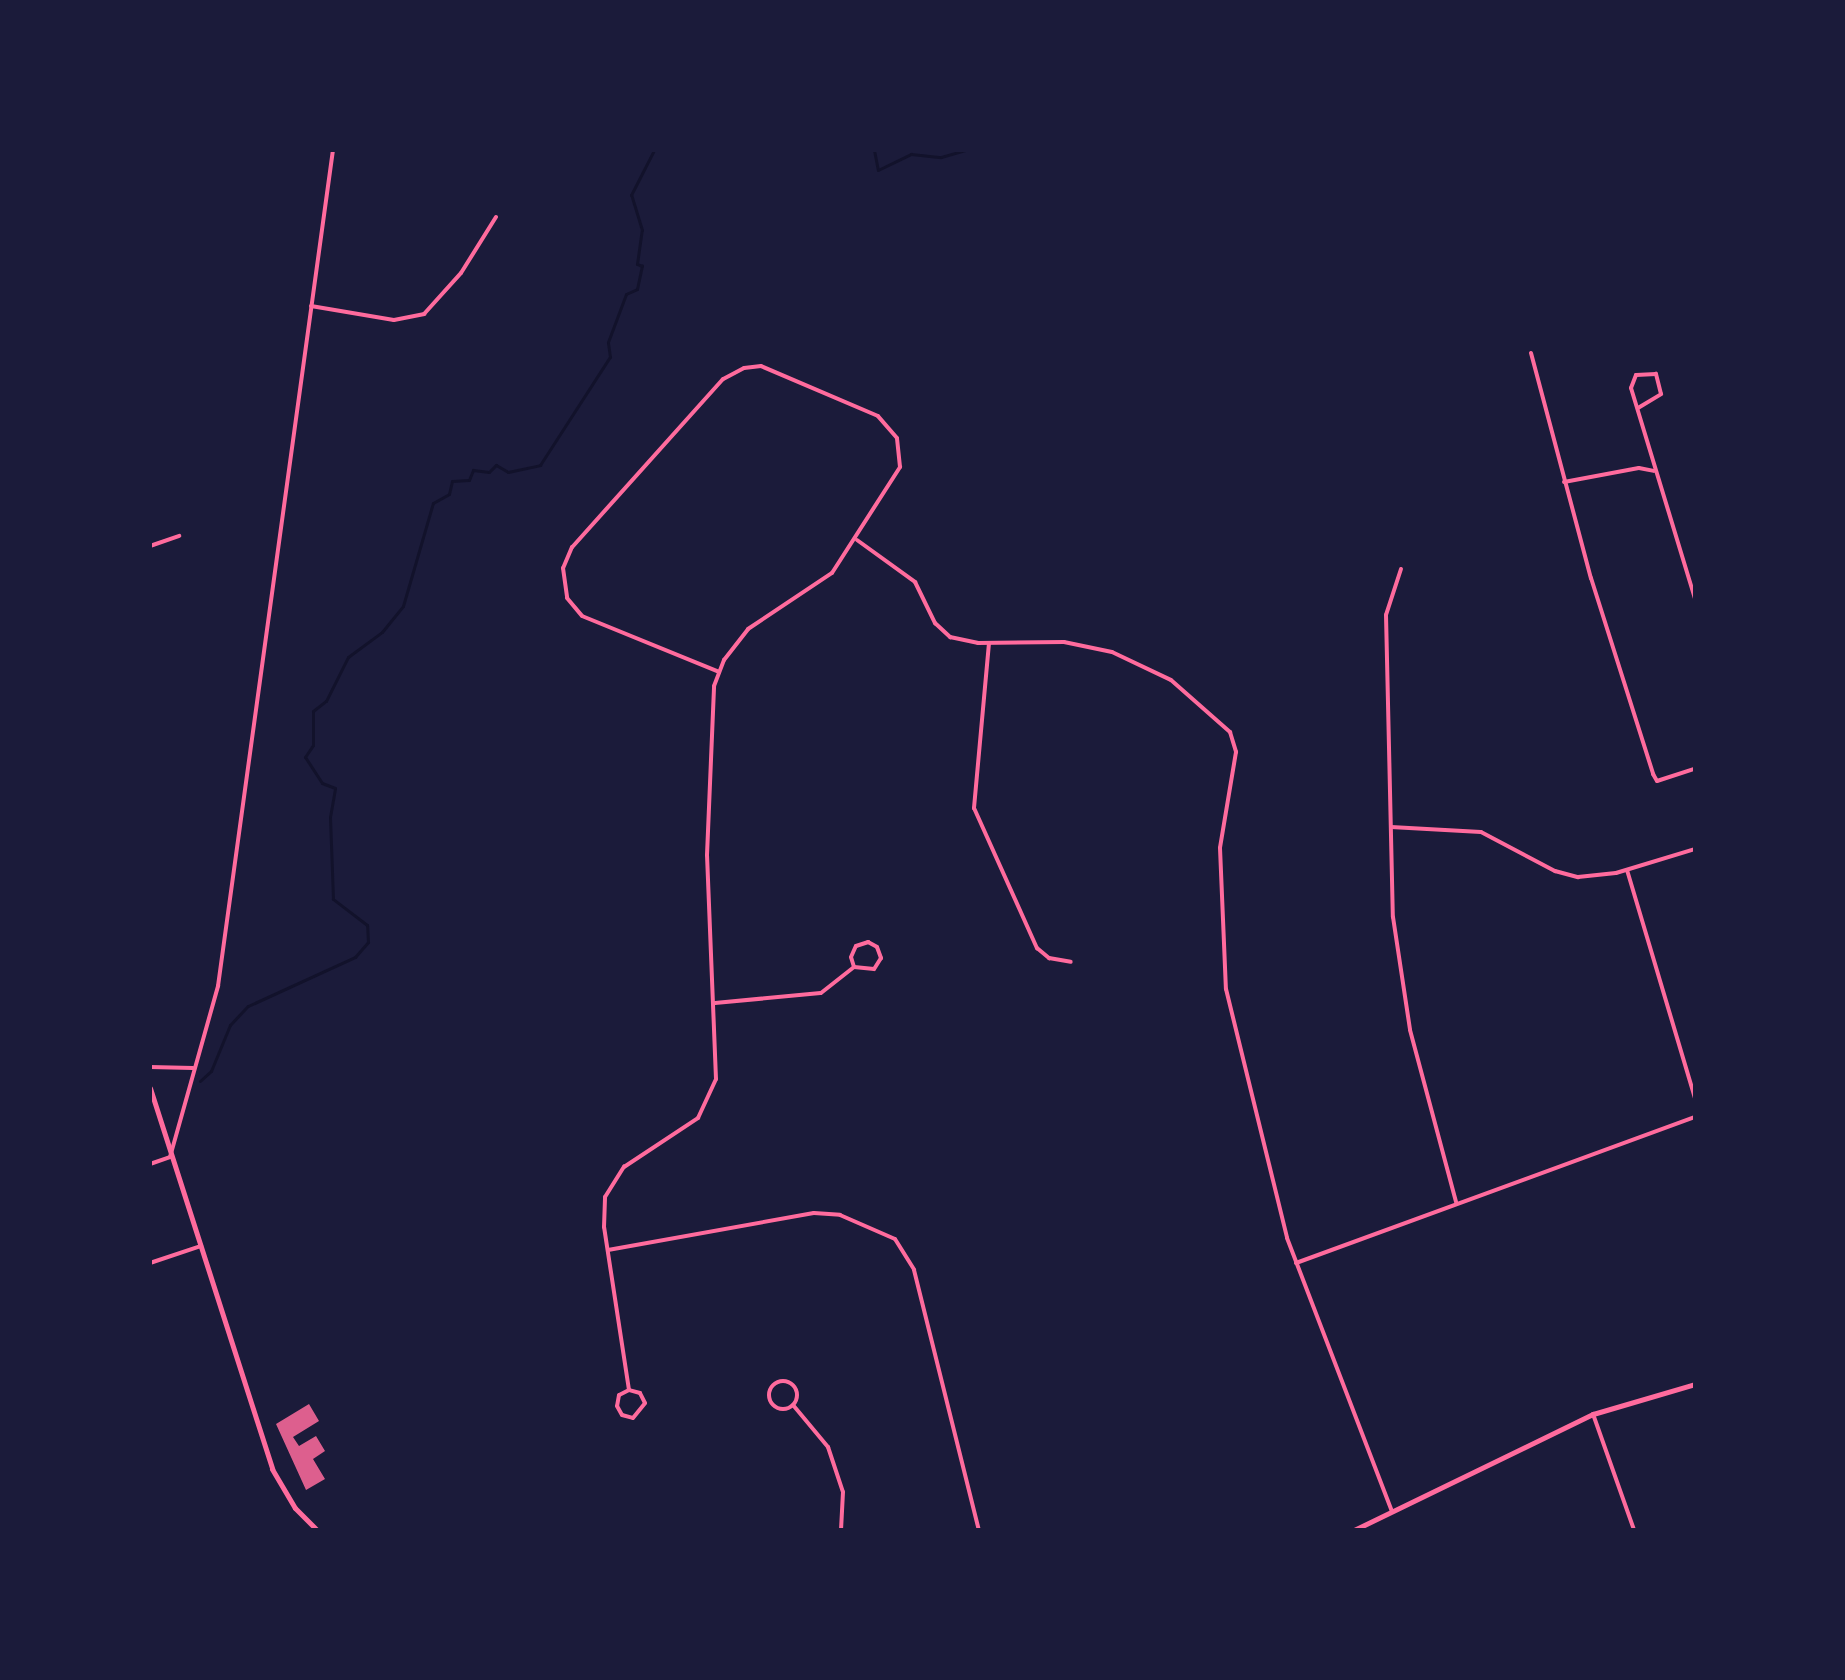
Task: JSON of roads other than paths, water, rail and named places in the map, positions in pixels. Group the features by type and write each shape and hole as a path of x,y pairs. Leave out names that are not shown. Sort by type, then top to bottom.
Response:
{"street":[{"path":"170,1157 218,986 333,150"},
{"path":"311,306 394,320 424,314 471,260 496,217"},
{"path":"1531,353 1564,482 1657,781 1695,769"},
{"path":"629,1390 603,1209 616,1176 692,1124 708,1104 718,1063 708,823 710,715 719,672 748,629 825,579 857,540 900,467 899,445 889,426 872,413 773,369 749,366 728,375 572,547 562,576 567,598 582,616 719,672"},
{"path":"1638,408 1661,394 1656,374 1643,372 1631,380 1638,408 1654,471 1670,503 1695,599"},
{"path":"1564,482 1639,468 1654,471"},
{"path":"150,546 179,536"},
{"path":"857,540 915,582 944,633 962,641 1064,642 1129,658 1183,688 1230,732 1236,752 1220,848 1223,966 1296,1263 1392,1512"},
{"path":"1401,569 1386,615 1398,965 1456,1202"},
{"path":"989,643 973,781 974,808 1037,948 1049,958 1071,962"},
{"path":"1391,827 1481,832 1567,875 1590,877 1627,870 1695,849"},
{"path":"1627,870 1695,1098"},
{"path":"715,1003 814,995 854,967 874,969 881,958 877,947 868,942 856,946 851,954 854,967"},
{"path":"150,1067 193,1068"},
{"path":"150,1088 272,1469 295,1508 317,1530"},
{"path":"1296,1263 1695,1117"},
{"path":"150,1164 170,1157"},
{"path":"608,1250 814,1213 840,1215 895,1239 914,1270 979,1530"},
{"path":"150,1263 201,1246"},
{"path":"791,1383 797,1394 793,1405 782,1409 772,1404 772,1385 791,1383"},
{"path":"1354,1530 1593,1414 1695,1384"},
{"path":"629,1390 640,1393 645,1403 641,1414 630,1418 620,1413 616,1403 629,1390"},
{"path":"793,1405 828,1447 845,1501 841,1530"},
{"path":"1593,1414 1634,1530"}],"waterway":[{"path":"200,1081 211,1071 230,1025 248,1006 355,957 368,942 367,925 333,899 330,817 335,788 322,783 305,757 313,745 313,711 326,701 348,657 382,632 403,606 433,503 449,494 452,481 469,480 473,470 489,472 496,465 508,472 540,465 610,357 608,342 626,294 637,289 642,266 637,264 642,230 631,195 654,150"},
{"path":"874,150 878,170 911,154 941,157 966,150"}]}
